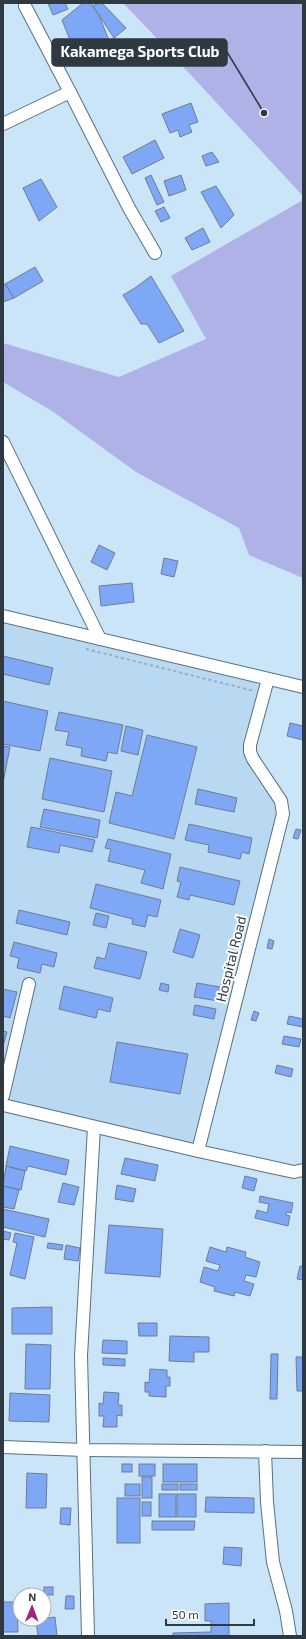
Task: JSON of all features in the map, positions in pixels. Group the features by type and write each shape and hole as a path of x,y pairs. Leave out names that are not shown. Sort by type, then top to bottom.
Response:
{"street":[{"path":"26,6 129,208 154,253"},
{"path":"3,124 70,92"},
{"path":"3,442 100,639"},
{"path":"3,616 303,687"},
{"name":"Hospital Road","path":"198,1151 283,814 281,801 253,759 250,752 250,745 268,679"},
{"path":"3,1096 29,984"},
{"path":"3,1105 294,1172 303,1170"},
{"path":"88,1636 84,1450 80,1356 94,1127"},
{"path":"3,1447 84,1450 303,1452"},
{"path":"265,1451 267,1502 273,1562 286,1611 290,1636"}],"path":[{"path":"84,648 264,693"}],"shaded area":[{"path":"123,3 303,3 303,196 149,30"},
{"path":"303,200 303,578 249,555 239,528 136,472 52,411 3,382 3,343 119,377 206,339 171,276"},
{"path":"3,618 266,679 249,745 280,802 198,1150 3,1104"}],"building":[{"path":"48,3 65,3 68,9 53,15"},
{"path":"83,3 91,3 99,15 109,41 76,55 62,20"},
{"path":"98,3 102,3 126,28 114,38 93,6"},
{"path":"191,103 198,122 189,125 192,132 180,137 178,130 170,133 162,114"},
{"path":"155,140 164,158 132,174 123,157"},
{"path":"212,152 219,162 206,166 202,156"},
{"path":"151,175 164,202 157,205 145,178"},
{"path":"181,175 186,190 169,196 164,181"},
{"path":"41,179 57,207 39,221 23,188"},
{"path":"216,186 234,215 221,228 201,192"},
{"path":"164,207 170,218 161,222 155,211"},
{"path":"203,228 210,242 192,250 185,238"},
{"path":"35,267 43,281 14,298 5,284"},
{"path":"151,276 184,331 159,343 147,324 141,324 123,295"},
{"path":"5,284 14,298 3,302 3,285"},
{"path":"99,545 115,553 107,570 91,562"},
{"path":"164,558 178,561 174,577 161,574"},
{"path":"132,583 134,602 101,606 99,586"},
{"path":"3,656 53,668 49,685 3,674"},
{"path":"3,701 48,711 40,751 3,744"},
{"path":"59,712 123,725 117,754 108,752 106,761 81,756 82,748 66,745 69,732 55,730"},
{"path":"290,723 303,726 303,740 287,736"},
{"path":"126,726 143,730 138,755 121,751"},
{"path":"147,735 197,747 174,839 109,823 116,792 132,796"},
{"path":"3,746 10,747 3,783"},
{"path":"50,758 112,771 104,812 42,799"},
{"path":"198,789 237,798 234,812 195,804"},
{"path":"44,809 100,820 97,838 40,827"},
{"path":"189,824 252,838 249,854 242,852 240,859 208,852 209,845 185,840"},
{"path":"31,827 95,840 92,852 60,845 59,853 27,847"},
{"path":"296,829 301,830 298,839 293,838"},
{"path":"108,839 171,854 163,889 141,883 145,870 108,861 111,849 105,848"},
{"path":"180,867 240,881 234,905 190,895 189,900 177,897 181,882 177,881"},
{"path":"96,884 161,900 157,917 148,915 145,927 132,924 133,919 90,908"},
{"path":"19,910 70,922 67,935 16,923"},
{"path":"96,913 109,916 106,928 93,925"},
{"path":"180,929 200,935 193,958 173,952"},
{"path":"269,939 274,941 272,949 267,948"},
{"path":"14,942 57,953 54,967 42,964 40,973 17,968 19,958 10,956"},
{"path":"109,943 147,952 140,979 94,968 97,957 105,959"},
{"path":"161,983 169,985 168,992 159,990"},
{"path":"197,983 220,987 218,1001 194,997"},
{"path":"64,986 113,998 110,1012 98,1009 96,1018 59,1009"},
{"path":"3,989 17,992 10,1018 3,1016"},
{"path":"195,1005 216,1009 214,1019 193,1015"},
{"path":"254,1011 259,1013 256,1021 251,1020"},
{"path":"289,1016 303,1019 303,1027 287,1024"},
{"path":"3,1031 7,1032 3,1046"},
{"path":"284,1036 301,1039 299,1047 282,1044"},
{"path":"117,1042 188,1054 180,1094 110,1082"},
{"path":"277,1065 293,1069 291,1077 275,1073"},
{"path":"10,1146 69,1160 66,1175 28,1166 26,1171 6,1166"},
{"path":"125,1158 158,1165 155,1181 121,1174"},
{"path":"6,1166 25,1171 21,1190 3,1186"},
{"path":"245,1176 257,1179 254,1191 242,1188"},
{"path":"63,1183 79,1187 74,1205 58,1202"},
{"path":"117,1185 136,1189 133,1202 115,1199"},
{"path":"3,1186 19,1190 14,1209 3,1207"},
{"path":"260,1196 293,1203 291,1213 287,1212 286,1215 290,1216 288,1226 255,1218 257,1210 267,1213 269,1204 259,1202"},
{"path":"3,1209 49,1219 45,1237 3,1227"},
{"path":"109,1225 163,1229 160,1277 105,1273"},
{"path":"3,1231 11,1233 9,1240 3,1239"},
{"path":"15,1233 34,1237 25,1279 10,1275 17,1243 13,1242"},
{"path":"48,1243 63,1245 62,1250 47,1248"},
{"path":"66,1245 80,1248 78,1261 64,1259"},
{"path":"210,1247 226,1252 227,1247 246,1252 245,1257 260,1262 256,1277 246,1275 244,1281 254,1284 250,1296 235,1292 234,1296 214,1291 215,1287 200,1282 204,1267 218,1271 220,1265 206,1261"},
{"path":"300,1266 303,1266 303,1280 297,1279"},
{"path":"52,1307 52,1334 12,1334 12,1308"},
{"path":"138,1323 157,1323 157,1336 139,1336"},
{"path":"170,1336 209,1337 209,1352 194,1352 194,1362 169,1361"},
{"path":"103,1340 127,1341 127,1354 102,1353"},
{"path":"26,1344 51,1345 50,1389 25,1389"},
{"path":"271,1354 278,1354 277,1399 270,1399"},
{"path":"296,1357 303,1357 303,1391 297,1391"},
{"path":"103,1358 125,1359 125,1366 103,1365"},
{"path":"150,1369 167,1370 167,1377 170,1377 170,1386 166,1386 166,1397 149,1396 149,1392 145,1392 145,1382 149,1383"},
{"path":"104,1392 119,1393 118,1405 122,1405 122,1416 117,1415 117,1427 103,1427 104,1416 99,1416 99,1403 103,1404"},
{"path":"10,1393 50,1395 49,1422 9,1421"},
{"path":"122,1464 132,1464 132,1472 122,1472"},
{"path":"139,1464 155,1464 155,1476 139,1476"},
{"path":"163,1464 197,1464 197,1482 163,1482"},
{"path":"27,1473 47,1474 46,1508 26,1508"},
{"path":"142,1477 152,1477 152,1498 142,1498"},
{"path":"125,1484 140,1484 140,1496 125,1496"},
{"path":"162,1484 178,1484 178,1490 162,1490"},
{"path":"180,1484 197,1484 197,1490 180,1490"},
{"path":"159,1494 176,1494 176,1517 159,1517"},
{"path":"177,1494 196,1494 196,1517 177,1517"},
{"path":"206,1497 254,1498 254,1513 205,1512"},
{"path":"117,1498 140,1498 140,1543 117,1543"},
{"path":"142,1502 151,1502 151,1516 142,1516"},
{"path":"61,1508 71,1508 70,1525 60,1524"},
{"path":"152,1521 195,1521 194,1530 152,1530"},
{"path":"224,1547 242,1548 241,1566 223,1564"},
{"path":"66,1596 74,1596 74,1609 65,1609"},
{"path":"3,1602 12,1602 12,1627 18,1627 18,1632 3,1632"},
{"path":"229,1603 229,1636 173,1636 173,1633 211,1632 211,1621 205,1621 205,1604"},
{"path":"52,1617 55,1617 57,1636 38,1636 37,1627 52,1627"}],"place":[{"name":"Kakamega Sports Club","path":"264,113"}]}
